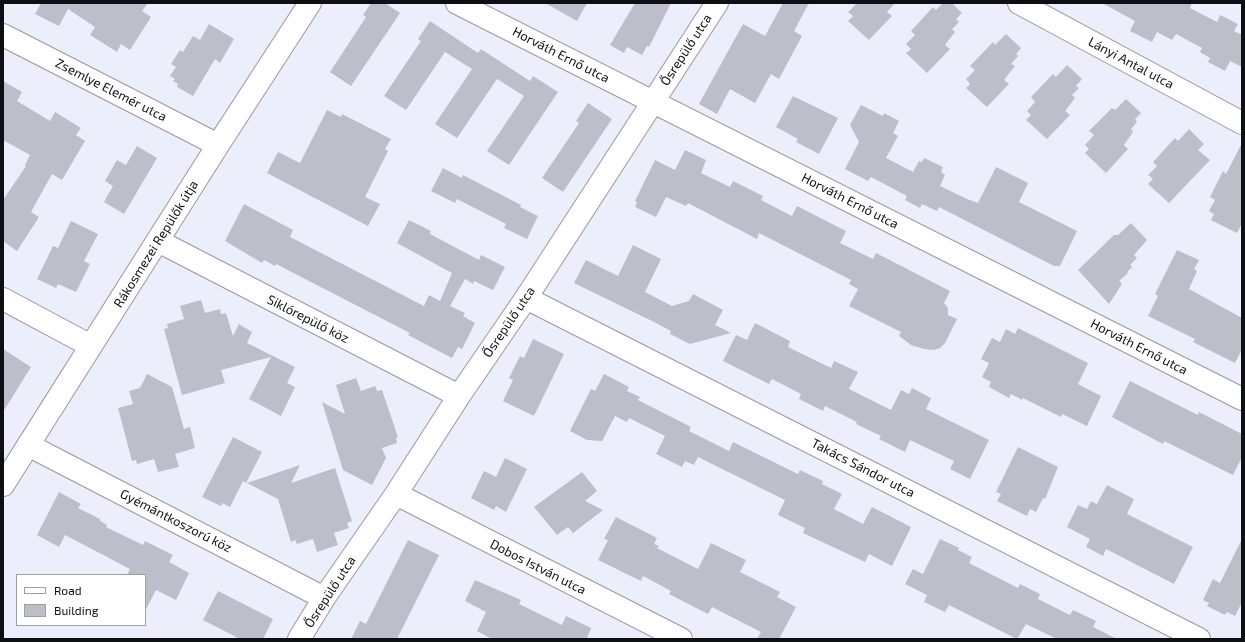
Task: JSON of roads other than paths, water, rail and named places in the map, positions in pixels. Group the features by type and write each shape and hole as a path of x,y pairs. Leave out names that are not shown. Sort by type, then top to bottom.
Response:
{"street":[{"name":"Rákosmezei Repülők útja","path":"3,485 218,145 310,3"},
{"name":"Horváth Ernő utca","path":"457,3 1242,399"},
{"name":"Ősrepülő utca","path":"299,639 324,598 396,494 458,396 526,298 716,3"},
{"name":"Lányi Antal utca","path":"1019,3 1242,123"},
{"name":"Zsemlye Elemér utca","path":"3,35 218,145"},
{"name":"Siklórepülő köz","path":"158,241 458,396"},
{"name":"Takács Sándor utca","path":"526,298 1199,639"},
{"path":"3,299 91,346"},
{"name":"Gyémántkoszorú köz","path":"28,445 324,598"},
{"name":"Dobos István utca","path":"396,494 680,639"}]}
